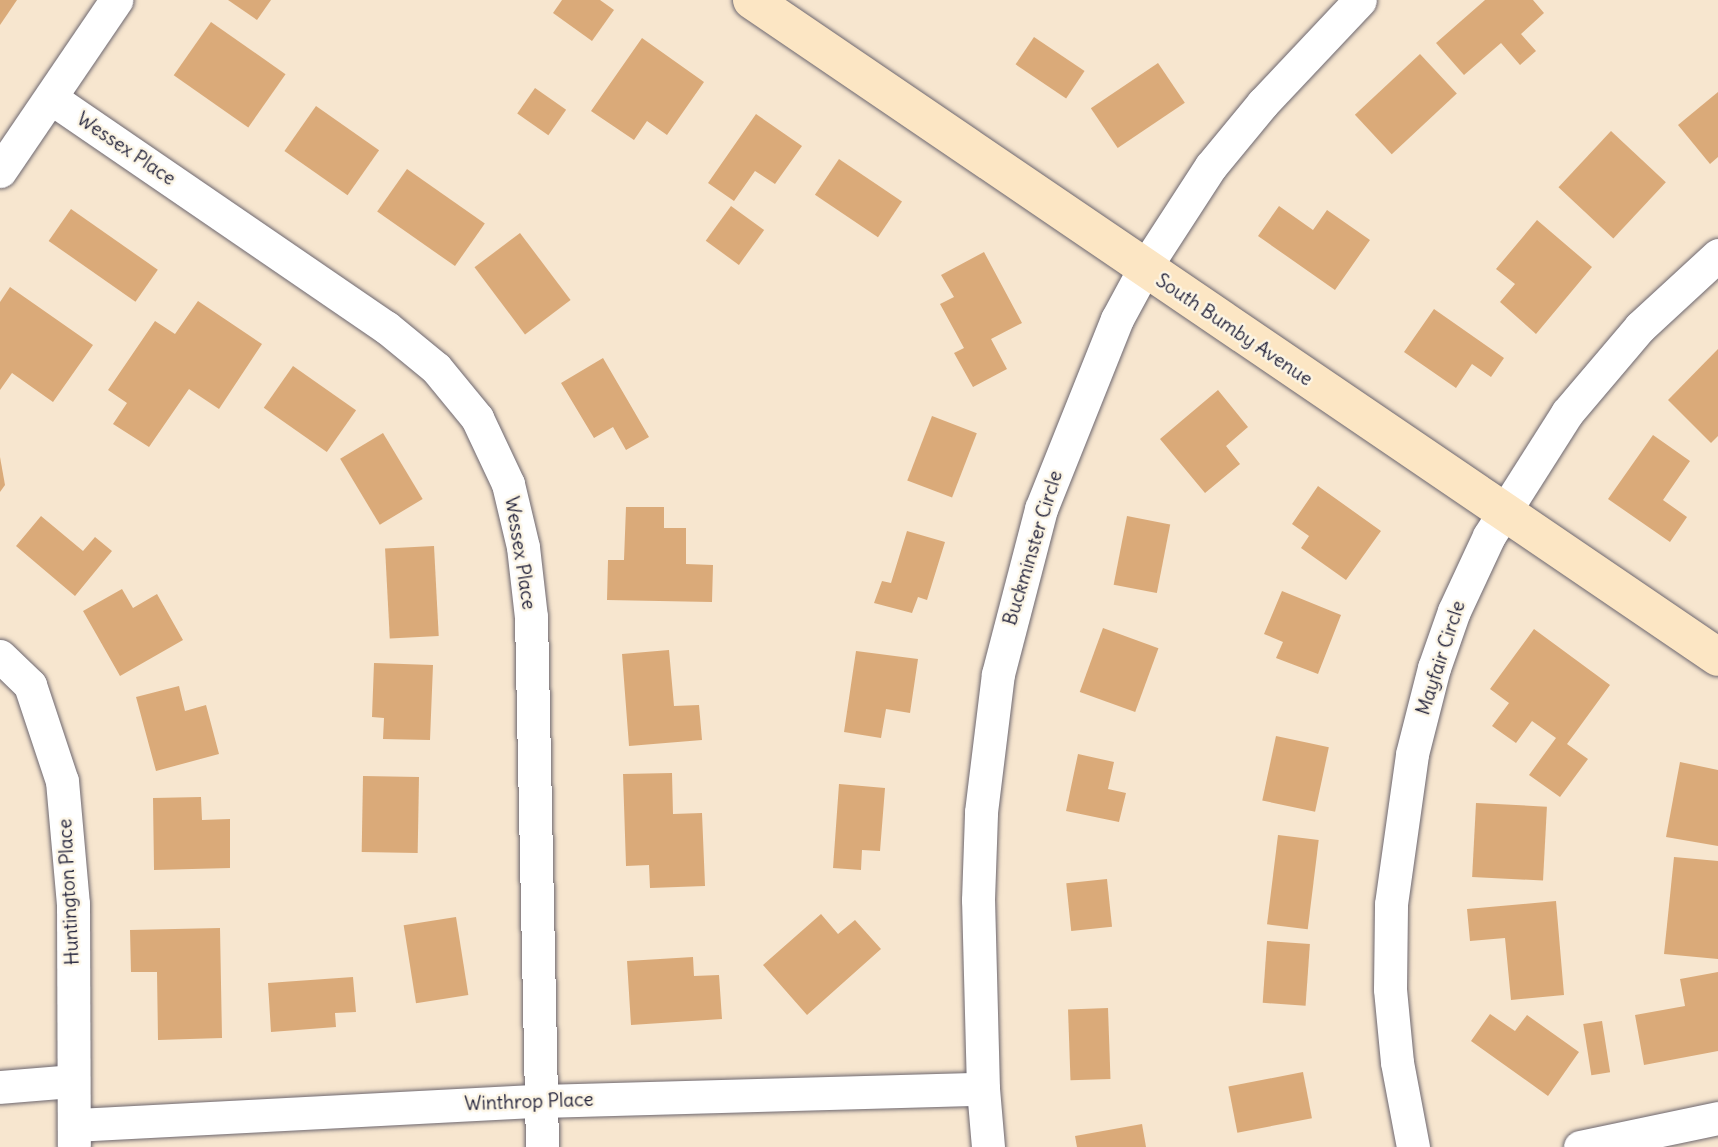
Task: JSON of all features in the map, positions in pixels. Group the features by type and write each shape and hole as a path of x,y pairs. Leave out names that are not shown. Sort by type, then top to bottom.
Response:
{"street":[{"path":"0,171 116,0"},
{"name":"South Bumby Avenue","path":"752,0 1143,269 1718,657"},
{"name":"Buckminster Circle","path":"988,1147 983,1089 978,900 981,812 998,674 1041,509 1117,319 1143,269 1211,166 1272,93 1360,0"},
{"name":"Wessex Place","path":"51,98 386,327 436,368 477,418 508,484 523,547 531,617 541,1147"},
{"name":"Mayfair Circle","path":"1413,1147 1397,1062 1390,989 1391,904 1412,754 1434,668 1465,587 1503,511 1575,403 1640,327 1718,255"},
{"name":"Huntington Place","path":"0,656 30,685 62,781 74,904 75,1136"},
{"path":"0,1087 73,1081"},
{"name":"Winthrop Place","path":"75,1136 540,1101 983,1089"},
{"path":"1580,1147 1718,1118"}],"building":[{"path":"0,0 17,0 0,25"},
{"path":"228,0 271,0 257,20"},
{"path":"562,0 600,0 614,10 592,41 553,13"},
{"path":"1485,0 1533,0 1544,13 1521,34 1536,51 1520,65 1501,43 1464,75 1436,43"},
{"path":"211,22 286,74 248,127 174,75"},
{"path":"1034,37 1085,71 1066,98 1016,64"},
{"path":"642,38 704,82 667,135 647,121 634,140 591,111"},
{"path":"1420,54 1457,93 1392,154 1355,115"},
{"path":"1158,63 1185,103 1118,148 1091,108"},
{"path":"535,88 566,110 548,135 517,113"},
{"path":"1718,92 1718,157 1710,164 1678,125"},
{"path":"316,106 379,150 348,195 284,151"},
{"path":"756,114 802,146 775,184 755,171 734,201 708,183"},
{"path":"1611,131 1666,182 1613,238 1558,187"},
{"path":"839,159 902,201 878,237 815,195"},
{"path":"407,169 485,223 455,266 377,212"},
{"path":"731,206 764,230 739,265 706,241"},
{"path":"1279,206 1313,230 1327,210 1370,240 1335,290 1258,236"},
{"path":"71,209 158,270 135,302 49,241"},
{"path":"1537,220 1592,267 1536,334 1500,302 1515,284 1496,269"},
{"path":"520,233 571,300 525,334 474,267"},
{"path":"984,252 1022,323 991,339 1007,369 973,387 954,353 964,348 940,304 954,297 941,275"},
{"path":"10,287 93,345 53,402 12,373 0,390 0,302"},
{"path":"198,301 262,344 219,409 189,389 149,447 113,424 127,403 108,390 155,321 175,334"},
{"path":"1434,309 1504,358 1491,377 1472,364 1456,388 1404,352"},
{"path":"1718,349 1718,436 1711,443 1668,400"},
{"path":"603,358 649,437 626,450 613,427 594,438 561,383"},
{"path":"293,366 356,410 327,452 264,408"},
{"path":"1218,390 1248,427 1226,446 1240,464 1205,493 1160,439"},
{"path":"932,416 977,433 952,498 907,480"},
{"path":"383,433 423,499 380,525 340,459"},
{"path":"1653,435 1690,461 1663,500 1687,517 1670,542 1608,499"},
{"path":"0,457 5,485 0,492"},
{"path":"1318,486 1381,531 1346,580 1301,548 1309,536 1292,524"},
{"path":"626,507 664,507 664,528 686,528 686,564 713,565 712,602 607,600 608,560 624,560"},
{"path":"41,516 83,551 95,537 112,551 75,596 16,546"},
{"path":"1127,516 1170,524 1157,593 1114,585"},
{"path":"907,531 945,542 927,600 918,597 912,613 874,603 882,581 891,583"},
{"path":"434,546 439,636 390,638 385,549"},
{"path":"122,589 133,608 157,594 183,640 120,676 83,611"},
{"path":"1282,591 1341,615 1318,674 1276,658 1283,642 1264,634"},
{"path":"1103,628 1158,648 1135,712 1080,692"},
{"path":"1534,629 1610,685 1567,744 1588,759 1560,797 1529,775 1556,738 1532,721 1516,743 1492,726 1509,703 1490,689"},
{"path":"669,650 674,706 699,705 702,740 629,746 622,654"},
{"path":"856,651 918,659 910,713 886,709 881,738 844,732"},
{"path":"374,663 433,665 430,740 383,739 384,718 372,717"},
{"path":"179,686 185,711 206,705 219,754 156,771 136,697"},
{"path":"1276,736 1329,747 1315,812 1262,801"},
{"path":"1078,754 1114,762 1108,789 1126,793 1119,822 1066,811"},
{"path":"1680,762 1718,770 1718,846 1666,837"},
{"path":"672,773 673,814 702,813 705,886 650,888 649,865 626,866 623,774"},
{"path":"363,776 419,777 418,853 362,852"},
{"path":"839,784 885,788 880,851 862,850 861,870 833,868"},
{"path":"201,797 202,820 230,819 230,868 154,870 153,798"},
{"path":"1476,803 1547,807 1543,881 1472,877"},
{"path":"1278,835 1319,840 1308,929 1267,924"},
{"path":"1674,857 1718,861 1718,959 1664,954"},
{"path":"1107,879 1112,927 1071,931 1066,883"},
{"path":"1556,901 1564,995 1511,1000 1505,938 1470,941 1467,909"},
{"path":"821,914 838,934 855,920 881,949 807,1015 763,965"},
{"path":"456,917 468,995 416,1003 404,925"},
{"path":"220,928 222,1038 158,1040 157,972 131,972 130,930"},
{"path":"1267,941 1310,944 1306,1006 1263,1003"},
{"path":"693,957 694,976 719,975 722,1019 631,1025 627,961"},
{"path":"1718,972 1718,1051 1644,1065 1635,1015 1685,1006 1680,979"},
{"path":"353,977 356,1012 335,1013 336,1027 271,1032 268,983"},
{"path":"1108,1008 1110,1079 1071,1080 1068,1009"},
{"path":"1490,1014 1515,1031 1527,1015 1579,1052 1548,1096 1471,1041"},
{"path":"1602,1021 1610,1072 1591,1075 1583,1024"},
{"path":"1303,1072 1312,1118 1237,1133 1228,1087"},
{"path":"1142,1124 1146,1147 1077,1147 1075,1136"}]}
